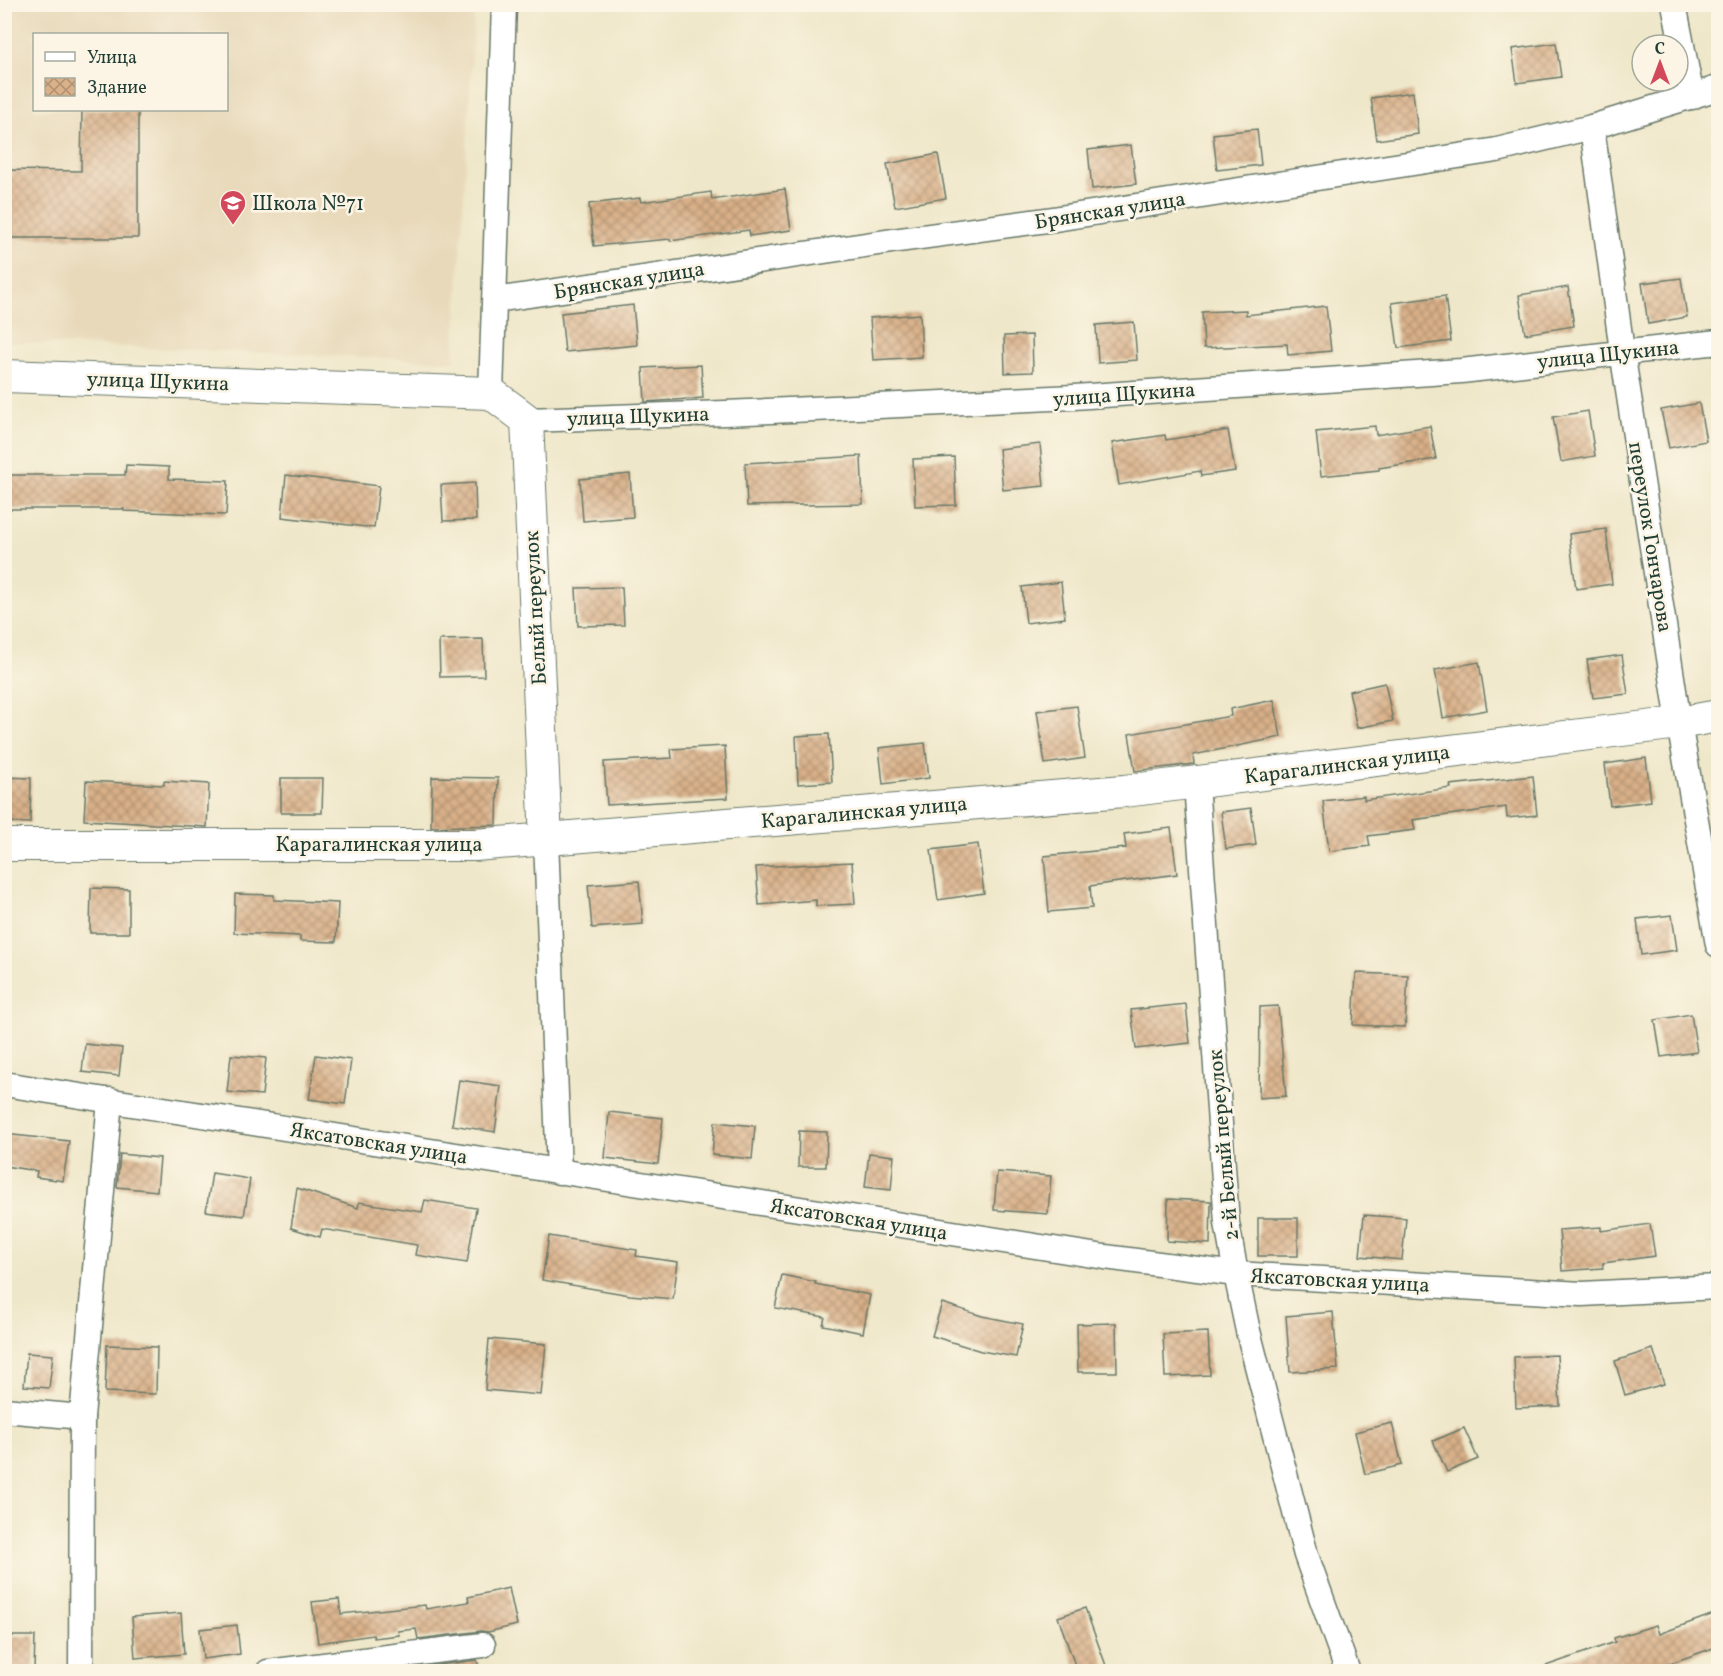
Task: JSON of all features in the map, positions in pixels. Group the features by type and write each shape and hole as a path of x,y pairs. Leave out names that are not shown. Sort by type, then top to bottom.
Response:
{"street":[{"path":"504,4 491,393 527,420"},
{"path":"1674,4 1692,97"},
{"name":"Брянская улица","path":"495,300 1054,219 1497,150 1593,127 1719,88"},
{"name":"переулок Гончарова","path":"1593,127 1622,351 1680,723 1719,945"},
{"name":"улица Щукина","path":"527,420 1074,397 1461,371 1622,351 1719,342"},
{"name":"улица Щукина","path":"4,376 491,393"},
{"name":"Белый переулок","path":"527,420 546,840"},
{"name":"Карагалинская улица","path":"4,845 475,845 546,840 687,826 1112,792 1680,723 1719,716"},
{"name":"2-й Белый переулок","path":"1196,783 1227,1223 1236,1274 1305,1555 1348,1671"},
{"path":"546,840 559,1172"},
{"name":"Яксатовская улица","path":"4,1084 1105,1257 1236,1274 1582,1294 1719,1287"},
{"path":"81,1671 82,1417 110,1100"},
{"path":"4,1410 82,1417"},
{"path":"268,1671 483,1645"}],"shaded area":[{"name":"Школа №71","path":"5,5 475,5 454,361 5,342"}],"building":[{"path":"1556,43 1561,77 1517,83 1512,49"},
{"path":"1413,92 1418,134 1377,140 1371,98"},
{"path":"82,111 138,111 138,238 4,238 4,170 81,171"},
{"path":"1257,129 1261,165 1217,170 1213,134"},
{"path":"1131,145 1136,184 1092,189 1088,150"},
{"path":"938,154 946,198 895,207 887,164"},
{"path":"785,189 791,230 750,236 749,230 670,241 670,239 594,246 589,204 640,198 641,202 711,192 712,200"},
{"path":"1681,278 1687,317 1648,324 1642,283"},
{"path":"1568,287 1574,326 1525,334 1519,295"},
{"path":"1445,296 1451,341 1398,348 1392,303"},
{"path":"633,305 637,345 565,352 561,313"},
{"path":"1326,306 1331,351 1288,355 1287,344 1204,348 1202,312 1246,310 1246,315"},
{"path":"920,314 922,357 873,360 870,318"},
{"path":"1134,322 1137,360 1098,363 1096,325"},
{"path":"1032,335 1033,372 1005,373 1004,336"},
{"path":"701,365 703,398 645,402 643,368"},
{"path":"1699,403 1706,441 1669,448 1661,410"},
{"path":"1588,411 1595,456 1561,462 1553,417"},
{"path":"1375,426 1376,435 1430,426 1436,459 1379,468 1379,470 1321,476 1316,432"},
{"path":"1228,430 1235,471 1201,476 1200,471 1119,485 1112,443 1165,435 1166,440"},
{"path":"1040,444 1044,486 1003,490 999,449"},
{"path":"861,456 863,504 747,506 745,463"},
{"path":"954,457 956,505 915,506 913,459"},
{"path":"126,465 169,467 169,479 228,481 226,515 124,511 124,509 4,509 4,475 125,475"},
{"path":"630,474 633,517 583,521 580,479"},
{"path":"286,475 379,486 374,528 282,517"},
{"path":"475,483 476,520 443,521 441,485"},
{"path":"1606,529 1612,584 1576,589 1569,534"},
{"path":"1061,582 1065,618 1026,623 1022,587"},
{"path":"622,587 624,625 578,626 576,588"},
{"path":"483,639 484,676 440,677 439,640"},
{"path":"1622,655 1628,694 1593,698 1587,660"},
{"path":"1479,662 1487,710 1443,718 1435,670"},
{"path":"1385,683 1393,721 1357,728 1349,691"},
{"path":"1274,700 1281,737 1193,755 1194,764 1135,771 1129,734 1231,716 1230,709"},
{"path":"1077,706 1085,758 1045,764 1037,711"},
{"path":"829,734 832,782 798,784 796,736"},
{"path":"925,743 929,778 883,784 879,748"},
{"path":"725,746 728,798 607,805 604,762 672,758 671,749"},
{"path":"1646,758 1651,801 1610,806 1605,764"},
{"path":"1533,776 1537,815 1507,818 1506,807 1413,820 1415,830 1368,836 1370,846 1329,851 1323,801 1364,796 1364,800 1451,788 1450,785"},
{"path":"4,777 31,778 30,823 4,822"},
{"path":"432,777 498,778 497,825 431,827"},
{"path":"281,778 323,778 322,813 281,813"},
{"path":"86,781 164,785 164,781 209,784 207,827 84,820"},
{"path":"1251,808 1256,845 1226,849 1221,812"},
{"path":"1171,828 1177,874 1090,886 1092,908 1049,912 1044,856 1126,848 1124,834"},
{"path":"978,844 984,893 938,900 931,850"},
{"path":"852,862 855,904 816,906 816,900 759,905 756,867"},
{"path":"639,881 643,924 592,928 588,885"},
{"path":"91,888 129,889 129,933 90,933"},
{"path":"235,894 274,895 274,900 338,903 336,942 300,941 300,936 234,933"},
{"path":"1672,915 1677,950 1641,955 1637,919"},
{"path":"1356,973 1408,975 1405,1027 1353,1025"},
{"path":"1186,1004 1190,1043 1136,1049 1131,1010"},
{"path":"1278,1006 1286,1096 1259,1098 1260,1007"},
{"path":"1691,1014 1697,1052 1661,1057 1655,1020"},
{"path":"85,1044 122,1048 119,1076 82,1072"},
{"path":"231,1055 266,1058 262,1095 227,1092"},
{"path":"316,1055 351,1060 345,1104 309,1099"},
{"path":"459,1080 501,1086 495,1132 452,1125"},
{"path":"609,1112 663,1118 658,1164 605,1158"},
{"path":"715,1122 755,1126 752,1159 712,1155"},
{"path":"799,1131 827,1132 826,1167 798,1167"},
{"path":"4,1134 69,1141 63,1181 36,1177 37,1171 4,1166"},
{"path":"869,1153 894,1156 891,1190 865,1187"},
{"path":"120,1154 160,1158 157,1191 117,1187"},
{"path":"997,1172 1051,1176 1048,1214 994,1210"},
{"path":"212,1173 250,1179 244,1216 206,1211"},
{"path":"297,1188 358,1208 359,1202 422,1212 425,1200 476,1208 467,1263 415,1255 417,1245 322,1229 320,1237 291,1228"},
{"path":"1168,1199 1211,1201 1210,1244 1167,1241"},
{"path":"1364,1215 1406,1218 1402,1260 1360,1256"},
{"path":"1258,1218 1298,1218 1298,1256 1258,1256"},
{"path":"1650,1224 1655,1256 1603,1263 1603,1268 1562,1271 1559,1230 1601,1227 1601,1231"},
{"path":"549,1236 637,1250 636,1256 678,1262 673,1299 630,1295 542,1280"},
{"path":"782,1275 870,1295 863,1333 823,1325 825,1317 775,1308"},
{"path":"942,1303 982,1316 1023,1324 1016,1357 981,1351 932,1336"},
{"path":"1333,1312 1338,1369 1290,1372 1286,1316"},
{"path":"1116,1323 1117,1372 1078,1372 1077,1324"},
{"path":"1208,1332 1210,1375 1165,1377 1163,1334"},
{"path":"489,1339 546,1344 541,1395 485,1390"},
{"path":"107,1345 157,1347 156,1394 105,1392"},
{"path":"1653,1349 1664,1384 1625,1395 1615,1361"},
{"path":"27,1353 53,1355 49,1388 24,1386"},
{"path":"1557,1355 1560,1406 1516,1408 1514,1357"},
{"path":"1392,1423 1402,1465 1365,1474 1355,1432"},
{"path":"1464,1428 1478,1459 1447,1472 1433,1441"},
{"path":"509,1588 517,1625 488,1632 418,1639 416,1629 398,1631 399,1635 374,1638 373,1635 318,1643 312,1602 339,1599 341,1614 425,1605 426,1609 469,1602 468,1597"},
{"path":"1085,1608 1108,1671 1077,1671 1058,1617"},
{"path":"1719,1612 1719,1646 1668,1664 1671,1671 1544,1671 1543,1667 1615,1642 1614,1638 1656,1625 1659,1634"},
{"path":"181,1613 184,1654 135,1658 132,1617"},
{"path":"237,1625 240,1654 203,1659 200,1629"},
{"path":"7,1636 35,1636 34,1671 6,1671"},
{"path":"477,1660 480,1671 425,1671 424,1667"}],"place":[{"name":"Школа №71","path":"233,226"}]}
